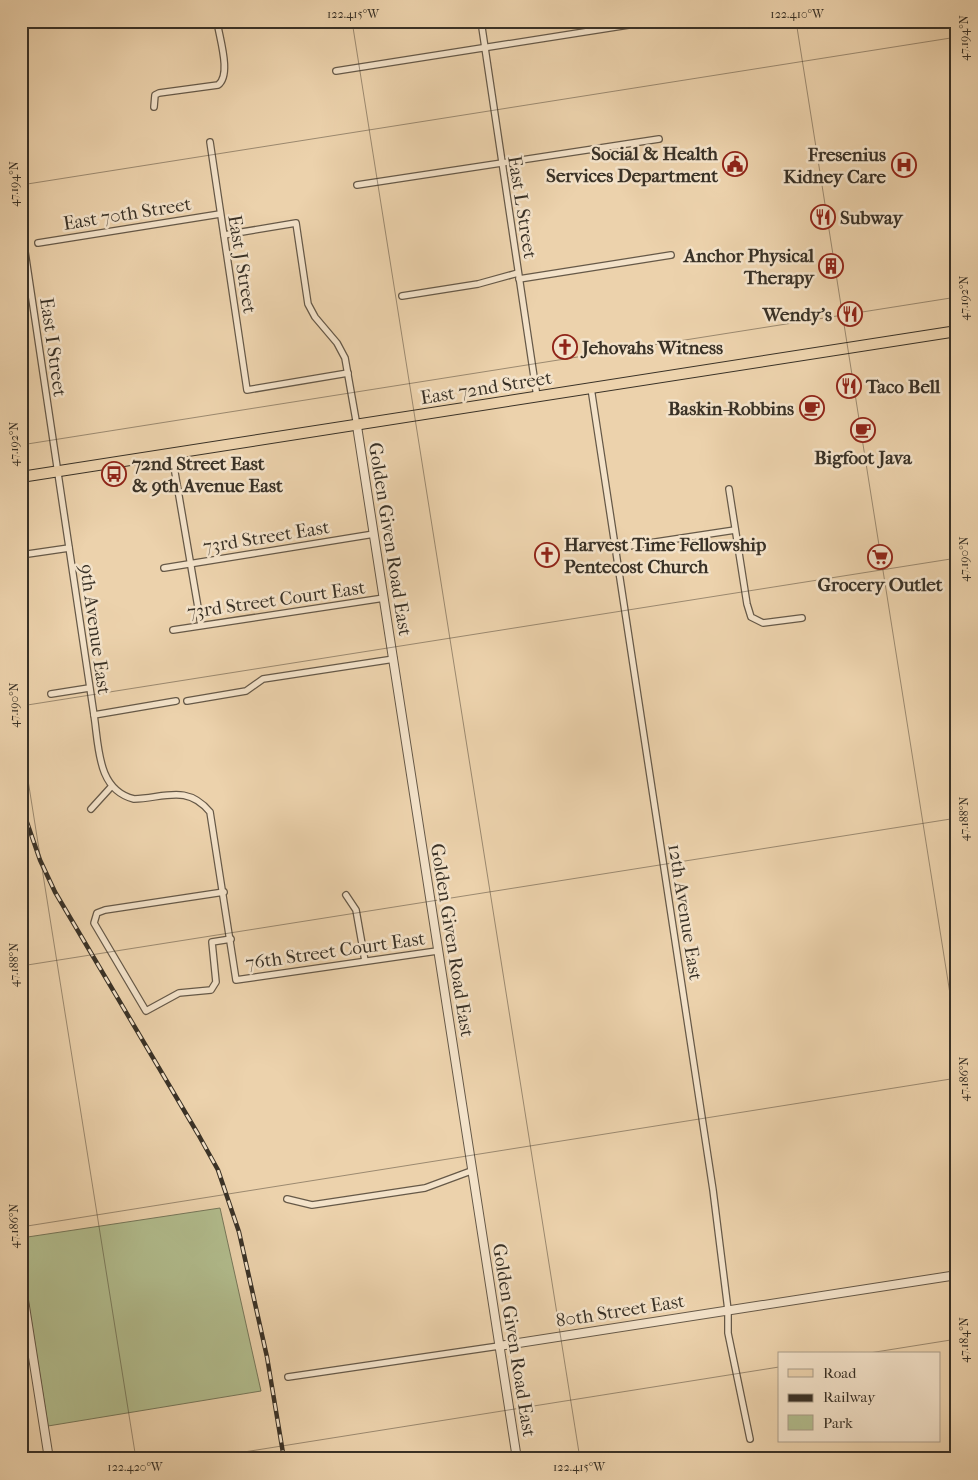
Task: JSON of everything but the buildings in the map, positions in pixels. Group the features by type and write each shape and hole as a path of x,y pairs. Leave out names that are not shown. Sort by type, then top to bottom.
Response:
{"main road":[{"name":"East 72nd Street","path":"21,477 58,473 957,331"}],"street":[{"path":"154,107 153,100 159,93 218,85 222,82 225,74 217,21"},
{"name":"East L Street","path":"480,21 537,397"},
{"path":"336,71 654,21"},
{"path":"357,186 659,139"},
{"name":"East J Street","path":"210,142 247,390 348,373"},
{"name":"East 70th Street","path":"38,243 220,214"},
{"path":"224,235 296,223 308,304 315,317 342,350 357,426"},
{"name":"East I Street","path":"21,225 58,473"},
{"path":"402,296 519,276 671,255"},
{"name":"12th Avenue East","path":"591,388 713,1190 728,1310 728,1334 750,1440"},
{"name":"Golden Given Road East","path":"357,426 517,1459"},
{"path":"172,454 201,625"},
{"name":"9th Avenue East","path":"58,473 102,768 111,787"},
{"path":"729,489 747,604 751,617 763,623 802,618"},
{"path":"616,548 736,530"},
{"name":"73rd Street East","path":"164,568 374,534"},
{"path":"21,555 69,548"},
{"name":"73rd Street Court East","path":"173,630 384,598"},
{"path":"21,605 25,632"},
{"path":"187,701 246,691 263,679 394,659"},
{"path":"51,694 89,688"},
{"path":"94,716 176,701"},
{"path":"91,809 111,787 126,797 134,799 178,794 192,797 210,812 224,892 230,939 212,942 216,982 211,990 180,994 146,1010 100,937 94,923 95,916 100,911 112,908 224,892"},
{"path":"346,895 356,910 365,961"},
{"name":"76th Street Court East","path":"230,939 236,980 437,950"},
{"path":"287,1199 312,1205 322,1204 425,1188 471,1171"},
{"path":"956,1276 957,1290"},
{"name":"80th Street East","path":"288,1377 956,1276"},
{"path":"21,1281 49,1459"}],"green space":[{"path":"220,1208 261,1391 48,1426 21,1255 21,1238"}],"railway":[{"path":"21,805 40,860 55,892 218,1170 239,1232 267,1357 284,1459"}],"place":[{"name":"Social & Health Services Department","path":"735,164"},
{"name":"Fresenius Kidney Care","path":"904,165"},
{"name":"Subway","path":"823,217"},
{"name":"Anchor Physical Therapy","path":"831,266"},
{"name":"Wendy's","path":"850,314"},
{"name":"Jehovahs Witness","path":"565,347"},
{"name":"Taco Bell","path":"849,386"},
{"name":"Baskin-Robbins","path":"812,408"},
{"name":"Bigfoot Java","path":"863,430"},
{"name":"72nd Street East & 9th Avenue East","path":"114,474"},
{"name":"Harvest Time Fellowship Pentecost Church","path":"547,555"},
{"name":"Grocery Outlet","path":"880,557"}]}
